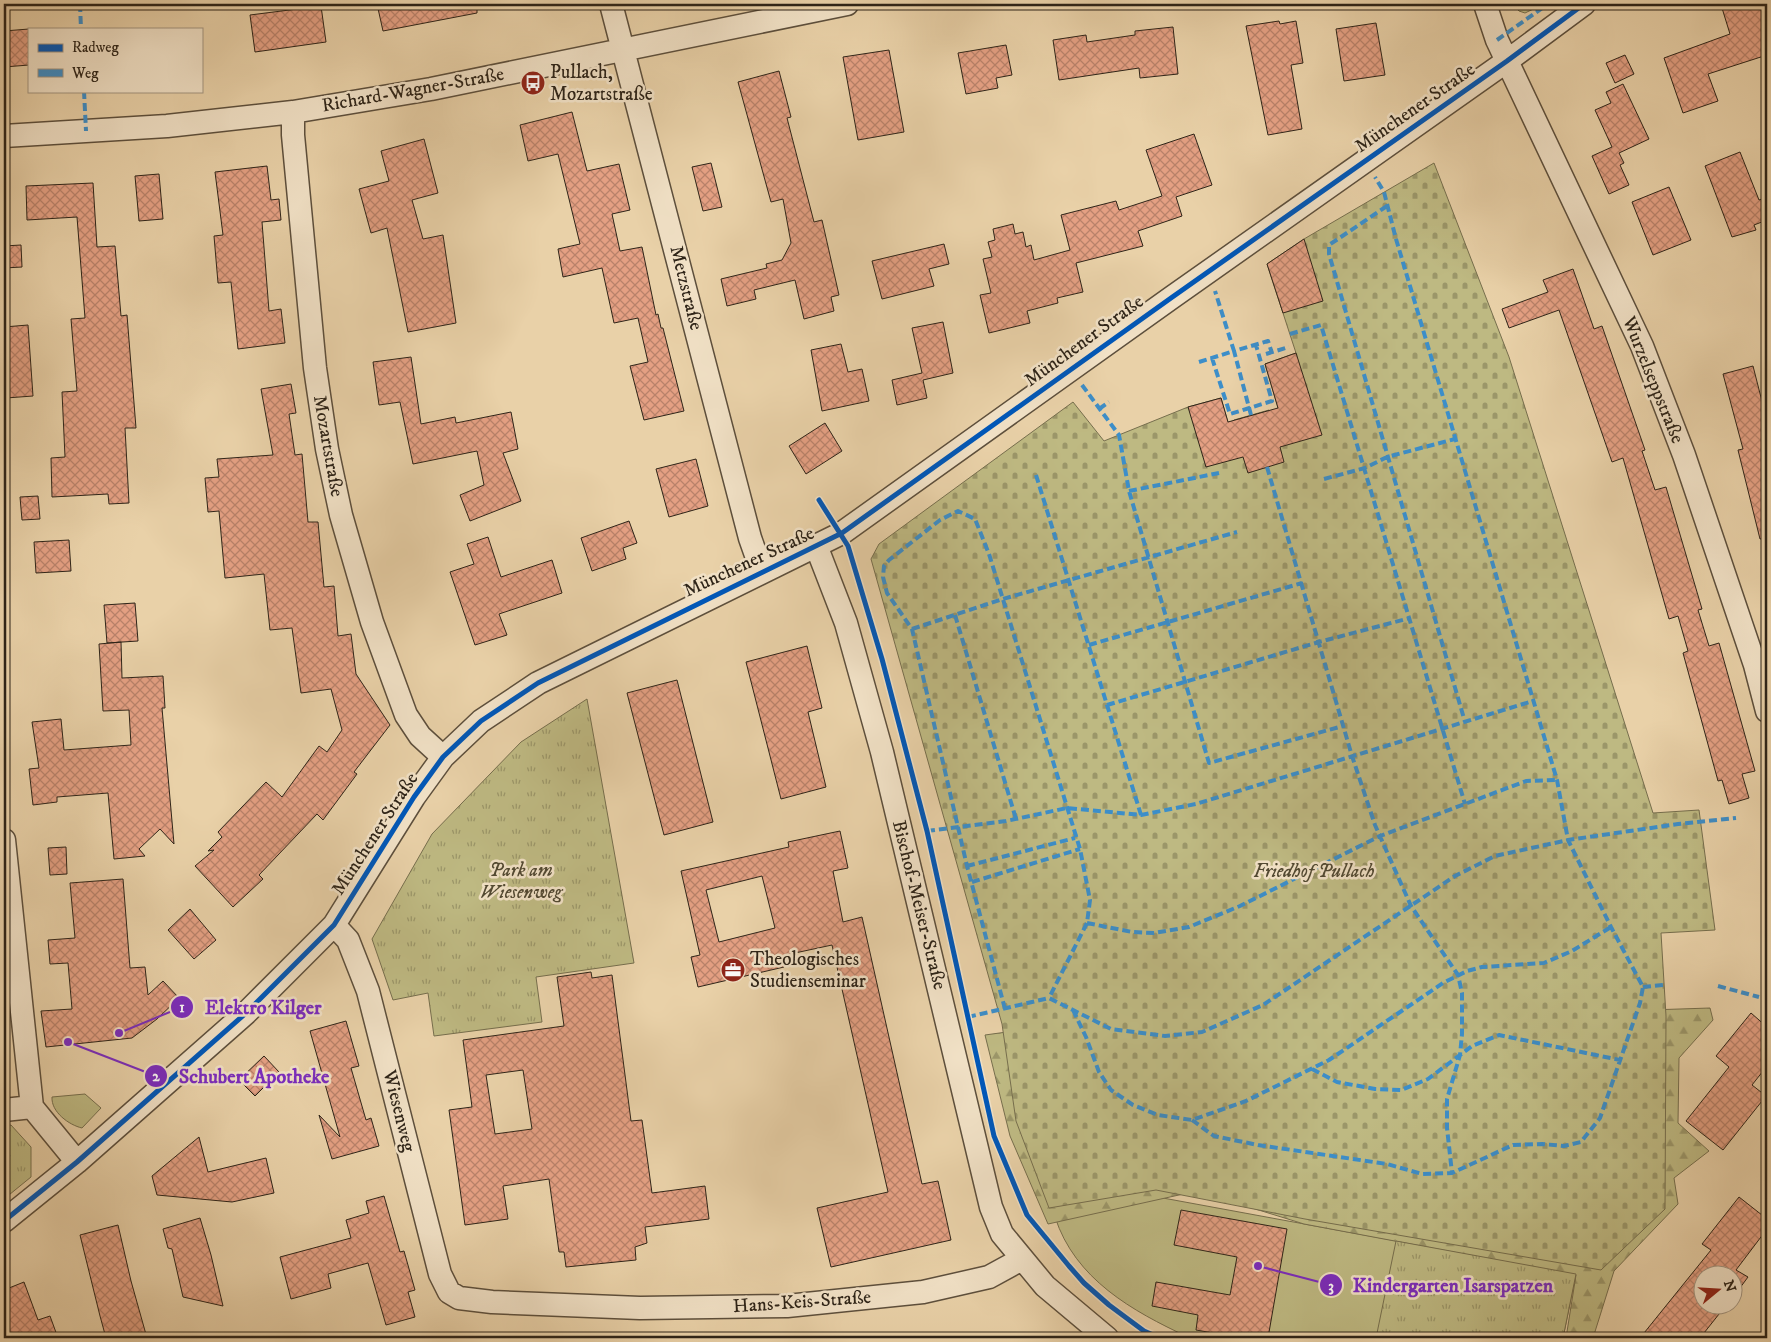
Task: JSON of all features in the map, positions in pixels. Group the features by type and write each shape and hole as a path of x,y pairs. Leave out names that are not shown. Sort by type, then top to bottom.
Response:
{"street":[{"name":"Metzstraße","path":"611,4 621,50 630,74 750,538 762,572"},
{"name":"Richard-Wagner-Straße","path":"4,136 167,126 293,112 431,89 847,4"},
{"name":"Wurzelseppstraße","path":"1485,4 1507,62 1642,346 1684,455 1757,671 1767,711"},
{"name":"Münchener Straße","path":"4,1221 77,1162 246,1013 334,925 414,798 443,757 481,721 538,683 762,572 817,548 875,510 1163,303 1507,62 1584,4"},
{"name":"Mozartstraße","path":"293,112 293,135 315,368 327,449 341,515 372,622 406,714 420,736 443,757"},
{"name":"Bischof-Meiser-Straße","path":"817,548 846,623 882,752 991,1207 1002,1234 1022,1259"},
{"path":"4,840 32,1107 77,1162"},
{"name":"Wiesenweg","path":"334,925 348,940 368,991 438,1266 449,1292 460,1298"},
{"path":"4,1110 32,1107"},
{"name":"Hans-Keis-Straße","path":"460,1298 492,1302 640,1308 787,1306 923,1292 990,1277 1022,1259"},
{"path":"1022,1259 1045,1286 1107,1338"}],"green space":[{"path":"1513,4 1544,4 1525,13 1519,11"},
{"name":"Friedhof Pullach","path":"1434,163 1509,357 1653,813 1699,810 1715,930 1661,933 1666,1016 1665,1209 1601,1270 1305,1219 1156,1190 1049,1208 1016,1121 1002,1024 871,559 879,544 1073,402 1104,441 1188,407 1221,398 1229,426 1234,420 1269,410 1271,414 1279,411 1265,364 1296,353 1267,264 1304,239"},
{"name":"Park am Wiesenweg","path":"587,699 634,963 536,977 542,1022 434,1036 428,993 393,1000 372,939 432,834 521,742"},
{"path":"1710,1008 1713,1020 1679,1058 1678,1123 1709,1151 1674,1178 1678,1204 1614,1271 1593,1338 1566,1338 1576,1275 1304,1224 1197,1191 1048,1224 1010,1136 985,1035 1014,1031"},
{"path":"85,1094 101,1108 82,1128 62,1117 52,1103 52,1097"},
{"path":"11,1125 31,1147 31,1177 4,1199 4,1126"},
{"path":"1163,1198 1576,1274 1563,1338 1188,1337 1146,1316 1127,1304 1091,1275 1076,1258 1064,1239 1055,1217"},
{"path":"1396,1241 1576,1274 1563,1338 1376,1338"}],"building":[{"path":"377,4 477,4 477,13 383,31"},
{"path":"1737,4 1767,4 1767,55 1708,74 1718,101 1683,113 1664,58 1730,34 1722,8"},
{"path":"321,6 326,42 255,52 250,15"},
{"path":"1279,21 1280,24 1296,21 1303,63 1291,65 1302,129 1268,135 1246,26"},
{"path":"1376,23 1385,75 1344,81 1336,29"},
{"path":"1173,27 1178,74 1140,78 1139,68 1059,80 1053,40 1086,35 1087,42 1135,35 1135,31"},
{"path":"28,29 28,65 4,67 4,31"},
{"path":"1006,45 1012,75 996,78 998,88 966,94 958,53"},
{"path":"889,50 904,132 858,140 843,57"},
{"path":"1625,55 1634,74 1615,83 1606,63"},
{"path":"779,71 791,117 787,118 814,222 822,220 839,295 831,297 834,311 804,319 795,280 754,290 756,299 727,306 721,279 767,268 766,264 782,260 791,243 783,199 771,202 738,82"},
{"path":"1623,84 1649,139 1619,153 1624,163 1620,165 1629,185 1609,194 1592,156 1612,147 1595,110 1611,103 1606,92"},
{"path":"572,112 587,171 619,164 630,210 612,214 620,251 642,247 656,315 658,314 661,328 663,328 684,411 644,420 630,366 648,362 638,318 614,323 602,268 563,277 558,249 580,244 558,154 528,161 520,125"},
{"path":"1194,134 1212,185 1176,197 1182,216 1138,231 1143,246 1076,263 1083,292 1057,298 1058,303 1027,311 1030,323 989,333 980,295 991,293 983,259 992,257 988,242 995,240 993,229 1013,224 1015,234 1023,232 1026,247 1031,245 1034,260 1070,250 1061,215 1116,201 1119,210 1162,196 1146,150"},
{"path":"424,139 438,193 412,200 423,239 443,235 456,323 408,332 387,228 371,233 359,189 389,181 381,151"},
{"path":"1740,152 1759,200 1767,197 1767,220 1754,225 1756,230 1732,237 1705,166"},
{"path":"711,163 722,207 703,211 692,167"},
{"path":"267,166 271,200 279,199 281,220 262,222 269,311 281,309 285,343 238,349 231,282 218,283 214,236 223,235 215,172"},
{"path":"159,174 163,219 139,221 135,176"},
{"path":"93,183 97,247 115,246 121,316 127,315 136,428 125,428 129,503 109,504 108,494 52,497 51,458 65,457 62,392 77,391 71,319 85,318 77,217 27,220 26,186"},
{"path":"1669,187 1691,240 1653,255 1632,202"},
{"path":"1304,239 1323,301 1283,313 1267,264"},
{"path":"944,244 949,264 929,269 934,286 882,299 872,261"},
{"path":"21,245 22,267 4,268 4,246"},
{"path":"1573,269 1594,329 1602,326 1645,450 1642,451 1655,490 1666,487 1702,609 1698,610 1709,646 1719,643 1755,771 1742,774 1749,798 1729,804 1722,780 1718,781 1683,653 1688,651 1678,616 1669,619 1623,458 1612,462 1559,310 1509,328 1502,309 1548,292 1543,280"},
{"path":"943,322 953,373 923,380 927,398 897,405 892,380 922,373 912,328"},
{"path":"28,325 33,396 6,398 4,327"},
{"path":"841,344 848,372 862,369 869,401 822,411 811,350"},
{"path":"1296,353 1322,435 1280,447 1284,462 1248,473 1243,457 1206,467 1188,407 1221,398 1228,422 1278,408 1265,364"},
{"path":"411,357 421,424 455,417 456,423 511,412 518,449 503,453 521,501 470,521 460,495 484,485 477,451 413,464 400,402 379,405 373,362"},
{"path":"1753,366 1767,421 1767,538 1760,539 1738,450 1743,449 1723,374"},
{"path":"291,384 296,413 289,414 295,455 302,454 308,522 318,522 324,587 334,586 338,636 351,634 356,674 390,725 354,772 357,774 323,820 317,814 259,875 263,879 233,907 195,866 214,850 208,851 222,837 218,832 266,782 282,797 319,746 327,752 342,730 331,689 301,693 292,628 270,630 264,574 225,578 219,511 208,512 205,478 219,477 217,459 273,455 261,389"},
{"path":"825,423 842,451 806,474 789,446"},
{"path":"696,459 708,506 669,517 656,469"},
{"path":"38,496 40,519 22,520 20,497"},
{"path":"629,521 637,543 623,548 626,559 592,571 581,538"},
{"path":"488,537 501,577 552,560 562,593 499,614 507,635 475,645 450,572 474,564 467,544"},
{"path":"69,540 71,571 36,573 34,542"},
{"path":"135,603 138,641 107,643 104,605"},
{"path":"121,642 122,678 163,676 165,708 162,708 174,844 160,829 139,849 145,856 114,859 108,793 57,797 57,802 33,805 29,769 39,768 32,722 61,719 64,750 131,745 129,710 103,711 99,644"},
{"path":"807,646 822,708 808,712 826,787 781,799 746,662"},
{"path":"677,680 713,822 664,835 627,693"},
{"name":"Theologisches Studienseminar","path":"840,831 848,868 833,871 843,922 862,917 922,1184 938,1181 951,1240 831,1267 817,1208 888,1192 832,945 781,956 784,967 698,987 691,957 700,955 681,871 789,847 788,842","holes":["762,876 775,928 719,942 706,890"]},
{"path":"66,847 67,874 50,875 48,848"},
{"path":"123,879 130,968 145,967 148,995 163,981 179,998 157,1019 132,1038 46,1047 41,1011 72,1009 68,963 50,964 48,940 75,938 70,883"},
{"path":"190,909 216,940 194,959 168,930"},
{"path":"591,972 592,978 612,975 631,1121 642,1120 652,1193 705,1186 709,1219 645,1227 647,1243 635,1247 636,1260 566,1267 564,1252 559,1252 549,1179 503,1186 508,1219 465,1225 449,1110 472,1107 463,1040 564,1026 557,977","holes":["523,1070 532,1129 495,1134 486,1075"]},
{"path":"1751,1013 1767,1027 1767,1066 1752,1085 1766,1096 1723,1150 1686,1121 1729,1067 1716,1056"},
{"path":"346,1021 359,1066 351,1068 366,1120 371,1118 379,1146 332,1159 319,1115 340,1137 310,1031"},
{"path":"264,1056 279,1072 255,1096 239,1080"},
{"path":"199,1137 208,1172 266,1158 274,1193 232,1202 157,1195 152,1176"},
{"path":"384,1196 400,1252 404,1251 415,1290 408,1292 415,1317 386,1325 368,1263 328,1274 331,1288 291,1299 280,1257 351,1238 346,1220 369,1213 366,1201"},
{"path":"1739,1197 1767,1219 1767,1229 1741,1264 1700,1264 1711,1250 1702,1244"},
{"path":"1181,1210 1287,1229 1268,1338 1242,1338 1196,1330 1198,1315 1152,1306 1156,1282 1230,1295 1237,1257 1174,1245"},
{"path":"200,1218 223,1306 183,1297 172,1249 168,1248 163,1229"},
{"path":"118,1225 147,1338 106,1338 100,1316 80,1235"},
{"path":"1694,1271 1694,1314 1719,1314 1700,1338 1640,1338"},
{"path":"24,1282 38,1320 50,1316 58,1338 4,1338 4,1290"}],"marked path":[{"path":"80,4 81,28"},
{"path":"1497,40 1548,4"},
{"path":"84,92 86,131"},
{"path":"1192,1120 1214,1136 1258,1145 1387,1164 1422,1174 1452,1173 1513,1145 1542,1144 1564,1146 1581,1142 1600,1118 1640,1003 1643,987 1568,840 1557,780 1396,239 1384,192 1375,177"},
{"path":"1387,206 1329,245 1329,254 1465,722"},
{"path":"1199,362 1234,351 1215,291"},
{"path":"1290,334 1321,325 1465,804"},
{"path":"1251,415 1234,351 1268,341 1272,353"},
{"path":"1212,358 1230,414 1272,401 1256,345"},
{"path":"1266,354 1289,347"},
{"path":"1082,385 1119,435 1129,491 1209,763 1343,726"},
{"path":"1099,409 1109,402"},
{"path":"1324,479 1365,468 1387,457 1455,439"},
{"path":"1267,467 1352,756 1375,825 1411,906 1458,975 1462,993 1462,1034 1460,1055 1447,1099 1447,1128 1452,1173"},
{"path":"1129,491 1219,473"},
{"path":"1036,475 1141,815"},
{"path":"1005,1009 967,866 912,629 887,593 883,577 884,566 889,560 940,520 958,511 975,519 989,554 1080,849 1090,900 1087,923 1049,998"},
{"path":"912,629 1003,599 1237,532"},
{"path":"1089,645 1302,583"},
{"path":"955,615 1016,819"},
{"path":"1107,705 1319,642 1410,618"},
{"path":"927,831 1006,821 1067,808 1141,815 1196,804 1533,701"},
{"path":"1087,923 1132,932 1154,933 1189,927 1240,906 1380,836 1526,781 1557,780"},
{"path":"968,1017 1049,998 1111,1029 1165,1036 1202,1032 1263,1005 1455,876 1495,856 1568,840 1678,824 1736,818"},
{"path":"967,866 1075,838"},
{"path":"972,882 1080,849"},
{"path":"1073,1010 1086,1037 1099,1072 1111,1090 1133,1105 1158,1115 1192,1120 1246,1101 1329,1060 1443,983 1467,971 1482,967 1544,963 1572,951 1611,927"},
{"path":"1643,987 1663,985"},
{"path":"1718,986 1759,997"},
{"path":"1312,1069 1337,1082 1375,1089 1401,1090 1428,1079 1472,1046 1499,1035 1620,1060"}],"cycle path":[{"path":"4,1221 77,1162 246,1013 334,925 414,797 443,757 481,721 538,683 842,533 1507,61 1584,4"},
{"path":"819,500 848,546 882,659 927,831 994,1136 1027,1215 1084,1283 1109,1305 1144,1331 1160,1338"}],"place":[{"name":"Pullach, Mozartstraße","path":"533,83"},
{"name":"Theologisches Studienseminar","path":"733,970"},
{"name":"Elektro Kilger","path":"119,1033"},
{"name":"Schubert Apotheke","path":"68,1042"},
{"name":"Kindergarten Isarspatzen","path":"1258,1266"}]}
